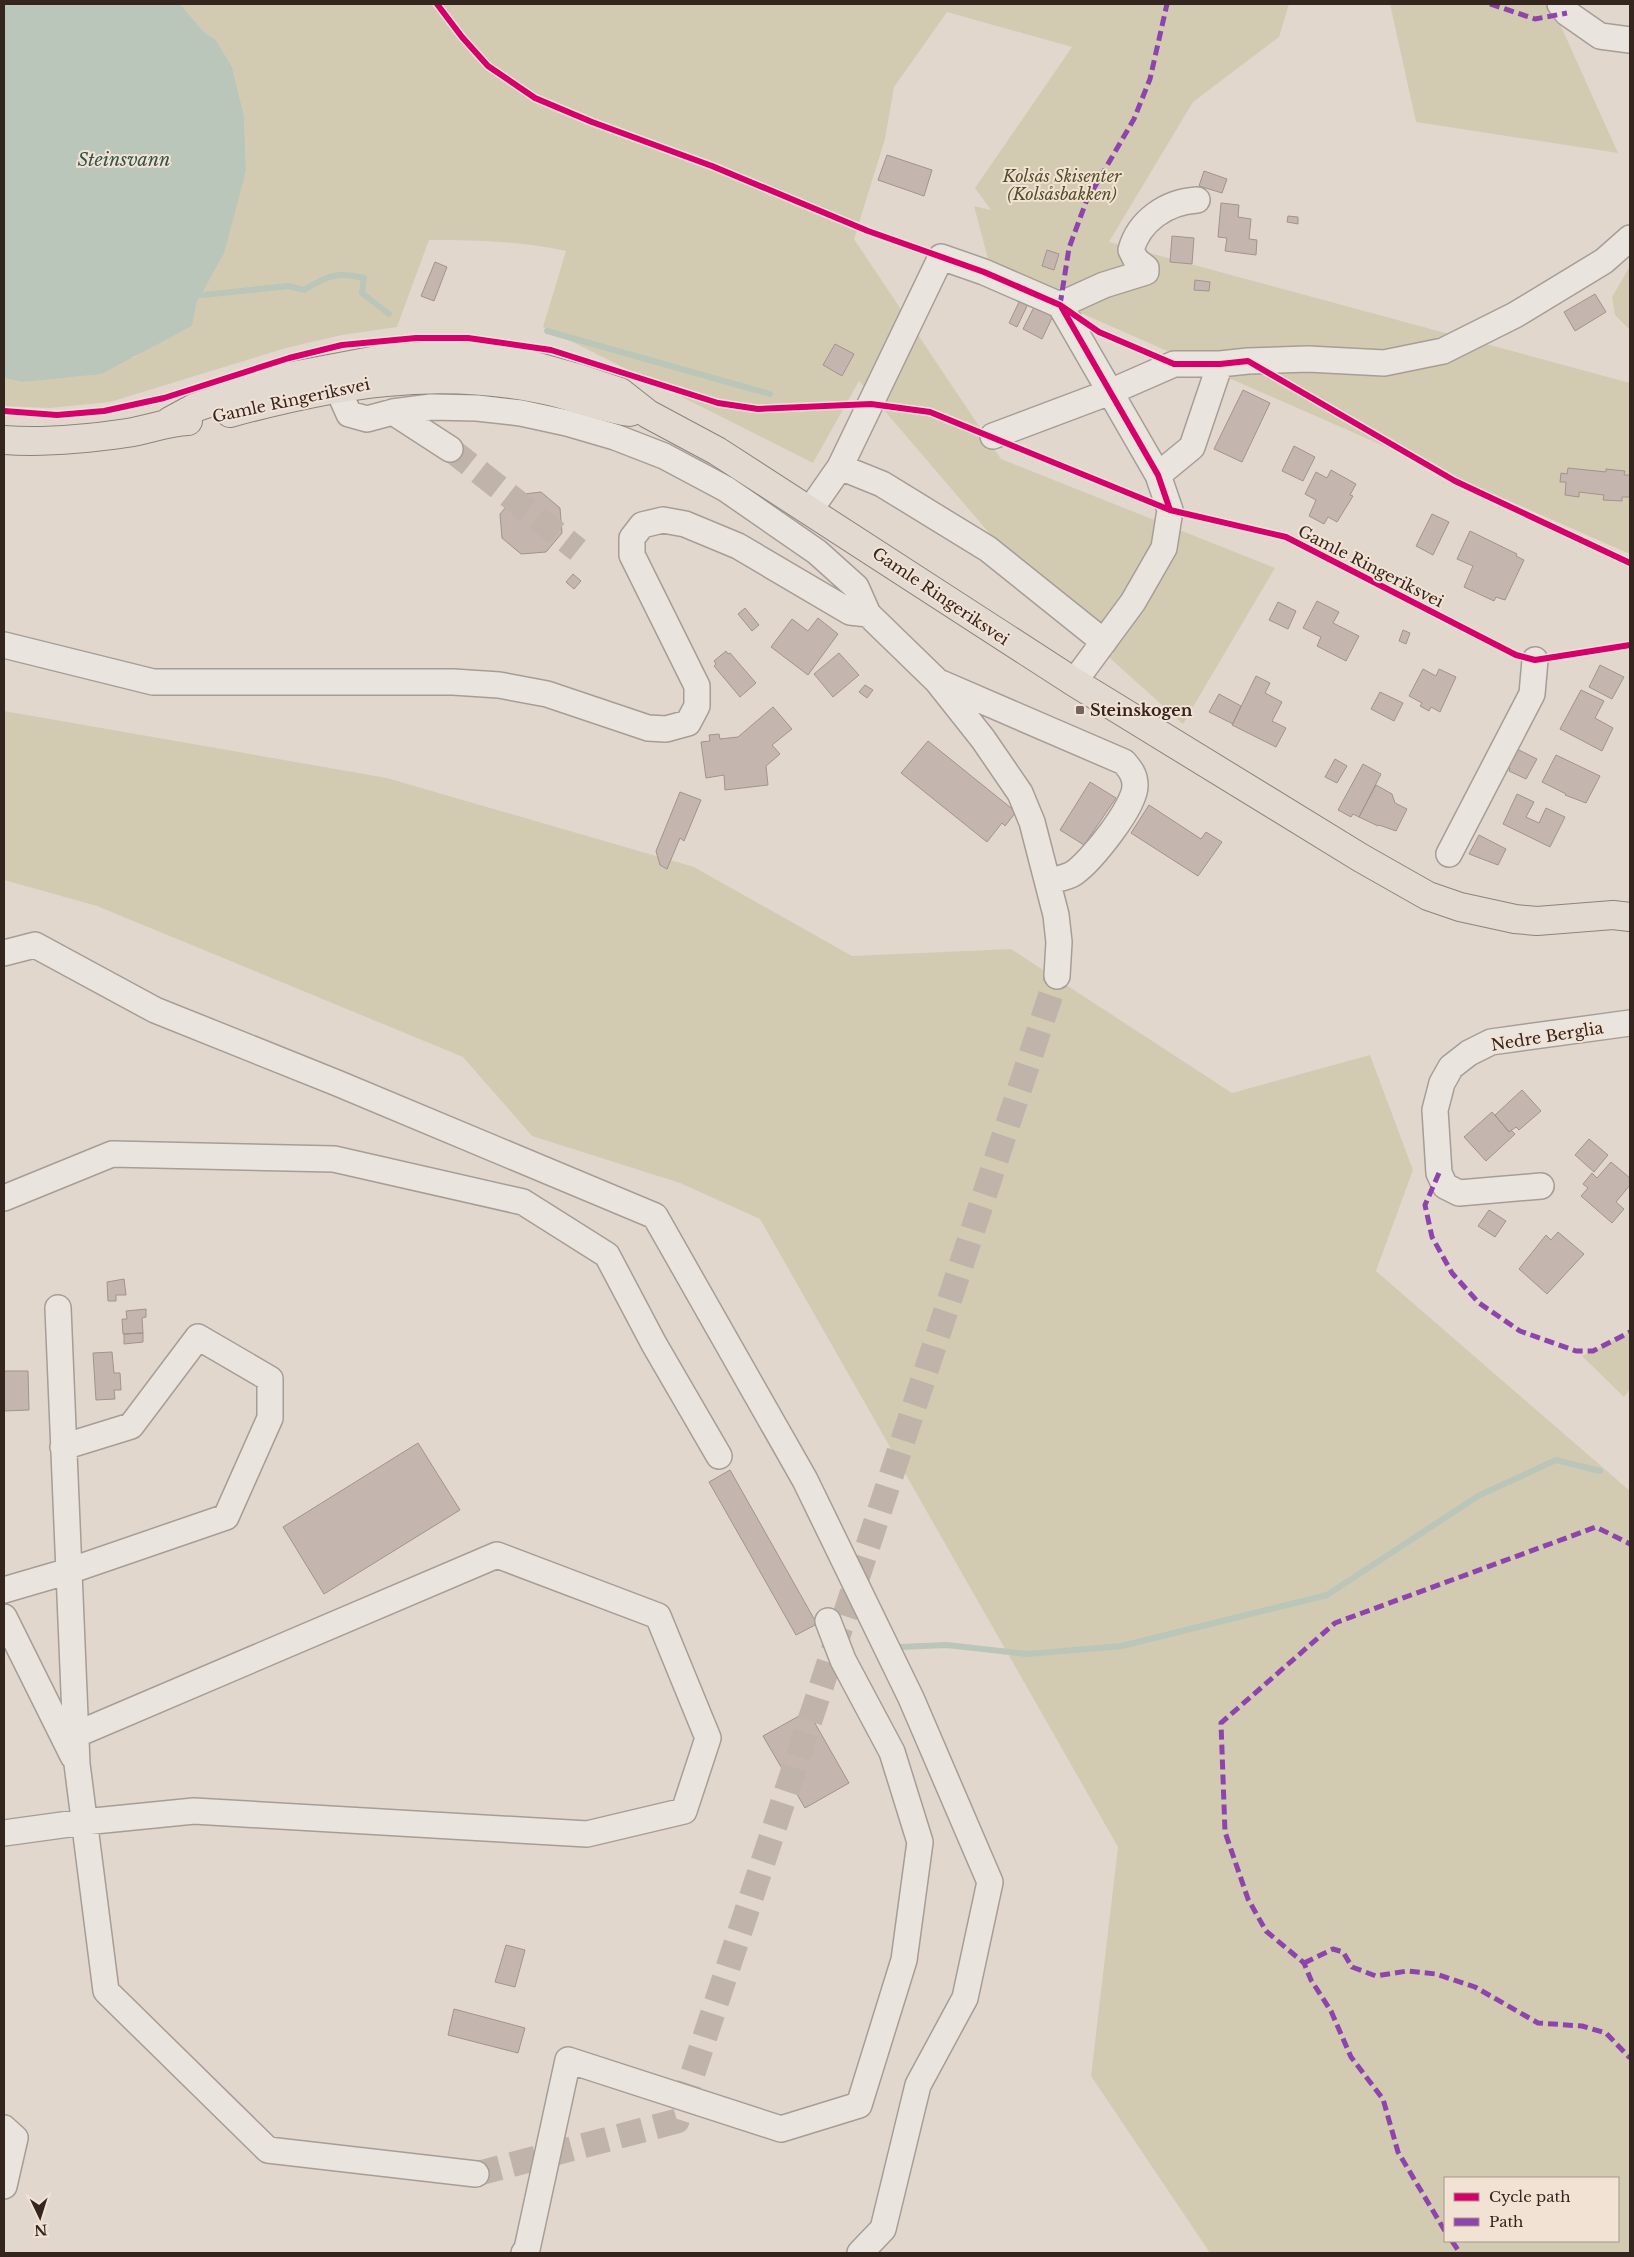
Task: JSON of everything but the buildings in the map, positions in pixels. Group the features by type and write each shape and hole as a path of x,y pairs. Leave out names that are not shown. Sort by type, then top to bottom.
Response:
{"main road":[{"name":"Gamle Ringeriksvei","path":"4,440 34,442 83,439 130,432 170,421 194,408 282,378 335,377 382,359 439,355 478,356 546,368 620,392 648,414 716,451 810,510 1074,682 1361,858 1428,896 1460,907 1514,919 1563,920 1624,913"}],"street":[{"path":"1560,4 1567,13 1600,36 1630,40"},
{"path":"1060,305 1104,285 1146,272 1146,268 1136,260 1131,250 1135,237 1141,228 1166,209 1187,201 1197,200"},
{"path":"993,436 1110,392 1174,364 1220,364 1308,359 1384,364 1443,350 1515,315 1604,261 1630,238"},
{"path":"810,510 840,466 872,404 941,257 984,272 1060,305 1158,474 1170,510 1164,548 1133,602 1074,682"},
{"path":"1158,474 1192,446 1220,364"},
{"path":"335,377 349,414 367,419 393,412 431,407 477,408 521,413 567,423 615,437 664,456 726,489 817,552 856,587 868,614 937,681 983,739 1020,793 1032,822 1056,915 1058,933 1057,976"},
{"path":"393,412 450,449"},
{"path":"840,466 882,484 988,549 1104,642"},
{"path":"4,645 153,682 453,682 499,685 547,694 648,728 666,729 688,723 697,706 697,686 632,555 632,538 642,525 663,520 685,524 738,546 850,612 868,614"},
{"path":"1449,854 1532,694 1535,660"},
{"path":"937,681 1124,762 1134,775 1135,787 1130,804 1093,856 1073,874 1048,881"},
{"path":"4,953 35,945 155,1010 656,1216 805,1480 911,1698 990,1882 965,1998 918,2085 883,2229 860,2253"},
{"name":"Nedre Berglia","path":"1541,1186 1459,1193 1445,1186 1439,1173 1435,1110 1442,1083 1451,1067 1469,1052 1491,1042 1630,1023"},
{"path":"4,1198 112,1154 334,1159 523,1202 607,1255 654,1344 719,1456"},
{"path":"58,1308 77,1764 106,1991 268,2150 476,2174"},
{"path":"4,1590 69,1571 226,1517 270,1418 270,1379 198,1337 131,1426 64,1447"},
{"path":"4,1833 84,1822 194,1811 587,1834 684,1811 708,1738 658,1616 497,1556 76,1735"},
{"path":"4,1617 77,1764"},
{"path":"524,2253 527,2249 568,2060 781,2129 859,2105 904,1960 920,1842 892,1752 844,1660 828,1621"},
{"path":"4,2128 15,2138 4,2186"}],"green space":[{"name":"Kolsås Skisenter (Kolsåsbakken)","path":"180,4 1289,4 1279,37 1193,102 1109,242 1630,383 1630,554 992,274 974,206 991,210 975,188 1072,47 947,12 894,87 885,139 854,239 1001,459 1275,568 1183,724 1050,604 859,381 813,463 543,327 566,251 498,242 429,240 397,327 342,335 286,348 110,402 49,408 4,406 4,378 22,382 135,357 150,346 192,326 197,302 246,172 244,116 232,67 216,40 205,33"},
{"path":"1390,4 1551,4 1618,153 1416,122"},
{"path":"1630,266 1630,330 1615,315 1612,297"},
{"path":"4,711 387,778 694,867 852,956 1011,949 1232,1093 1370,1055 1413,1170 1376,1271 1630,1491 1630,2253 1210,2253 1091,2076 1118,1847 760,1219 680,1183 532,1136 463,1057 97,906 4,880"},
{"path":"1630,1332 1630,1389 1624,1397 1582,1356"}],"water":[{"name":"Steinsvann","path":"4,4 180,4 205,33 216,40 232,67 244,116 246,171 224,253 197,302 192,326 101,374 22,382 4,378"}],"waterway":[{"path":"202,295 289,286 304,290 326,278 346,275 364,278 362,293 389,314"},
{"path":"547,331 770,394"},
{"path":"899,1647 947,1645 1027,1654 1122,1646 1327,1595 1478,1496 1556,1460 1600,1471"}],"tunnel":[{"path":"450,449 578,550"},
{"path":"476,2174 677,2121 1057,976"}],"marked path":[{"path":"1060,305 1069,248 1086,202 1134,119 1150,79 1167,4"},
{"path":"1490,4 1535,19 1567,13"},
{"path":"1439,1173 1425,1205 1432,1237 1452,1273 1479,1303 1520,1331 1576,1351 1593,1351 1630,1332"},
{"path":"1444,2229 1398,2152 1383,2099 1351,2057 1331,2011 1311,1980 1304,1963 1266,1931 1248,1899 1225,1832 1221,1723 1335,1623 1596,1527 1630,1544"},
{"path":"1304,1963 1333,1949 1343,1952 1352,1967 1376,1976 1407,1971 1436,1974 1475,1987 1538,2023 1582,2026 1606,2033 1630,2058"},
{"path":"1453,2242 1460,2253"}],"cycle path":[{"path":"437,4 462,37 488,66 535,98 592,122 712,166 868,231 984,272 1060,305 1099,332 1174,364 1220,364 1248,361 1455,481 1630,563"},
{"path":"1062,308 1158,475 1170,510"},
{"path":"4,411 57,415 104,411 164,398 289,358 342,345 416,338 468,338 551,350 718,403 758,409 871,404 930,412 1170,510 1286,537 1516,655 1535,660 1630,645"}],"place":[{"name":"Steinskogen","path":"1080,710"}]}
